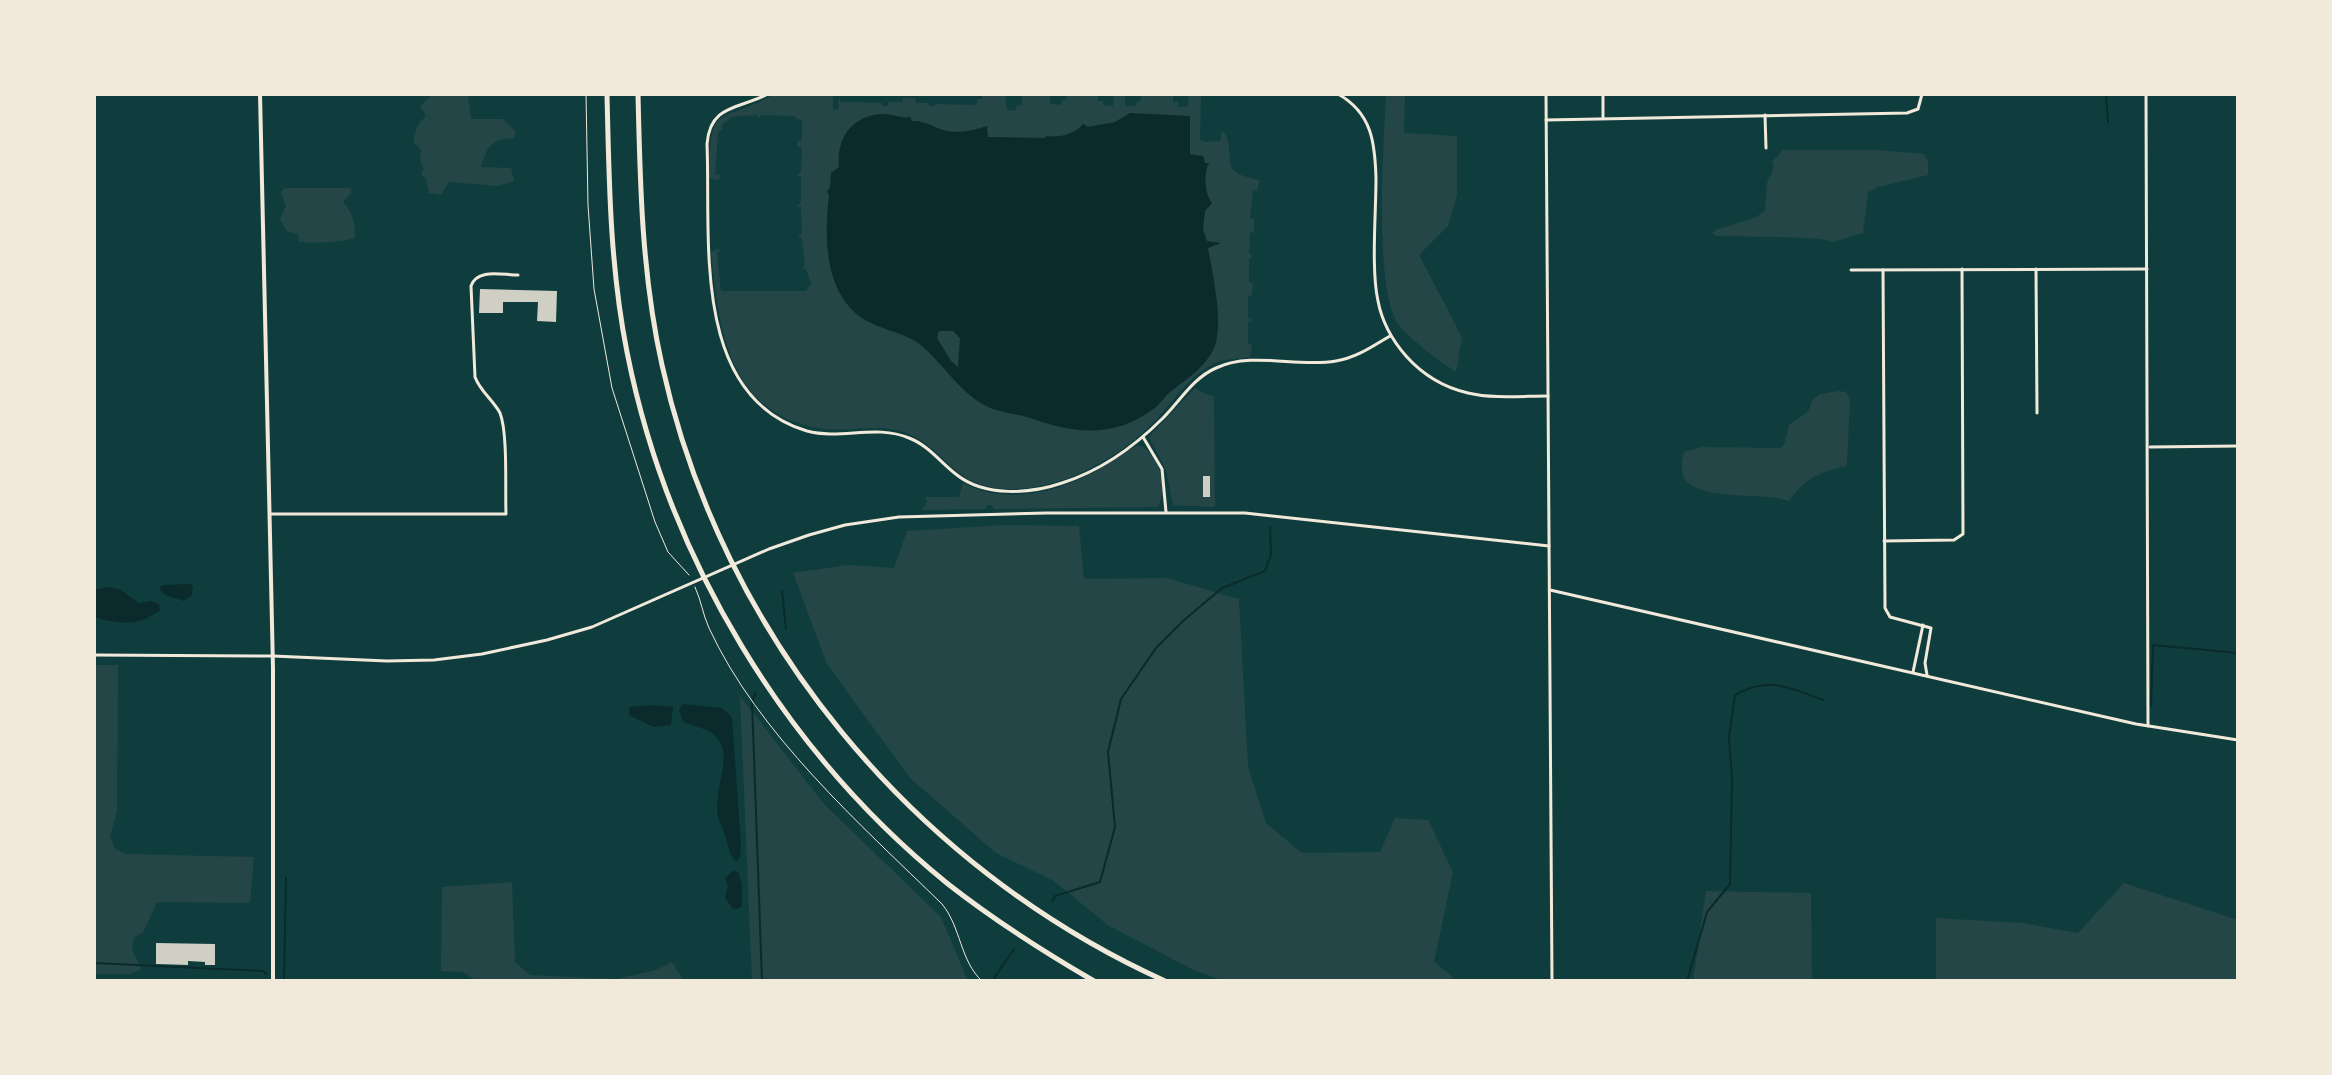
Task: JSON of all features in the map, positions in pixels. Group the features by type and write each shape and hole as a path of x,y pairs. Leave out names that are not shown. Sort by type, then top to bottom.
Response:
{"highway":[{"path":"607,94 612,239 632,375 665,487 719,607 782,707 827,765 880,823 971,901 1094,981"},
{"path":"638,94 644,247 653,322 666,385 704,500 761,618 804,685 843,736 936,833 992,879 1045,916 1110,954 1165,981"}],"main road":[{"path":"260,94 273,656 273,981"}],"street":[{"path":"768,94 721,113 711,126 707,144 712,296 727,358 740,382 761,405 809,431 885,431 906,436 922,445 965,481 1000,490 1038,489 1069,481 1143,437 1196,381 1217,367 1244,361 1333,362 1355,355 1390,336"},
{"path":"1338,94 1361,113 1374,138 1376,292 1390,336 1417,368 1450,388 1485,396 1548,396"},
{"path":"1546,94 1552,981"},
{"path":"1603,94 1603,118"},
{"path":"1546,120 1907,113 1918,109 1922,94"},
{"path":"2146,94 2148,726"},
{"path":"1765,115 1766,148"},
{"path":"1884,541 1954,540 1963,534 1962,269"},
{"path":"2036,269 2037,413"},
{"path":"1851,270 2148,269"},
{"path":"1883,270 1886,614 1926,626 1931,633 1925,663 1928,677"},
{"path":"270,514 506,514 503,424 497,409 475,377 471,286 480,275 518,275"},
{"path":"1143,437 1162,469 1166,513"},
{"path":"2148,447 2238,446"},
{"path":"94,655 413,661 492,652 592,627 809,535 877,519 1166,513 1288,515 1549,546"},
{"path":"1549,590 2148,726 2238,740"},
{"path":"1913,674 1926,626"}],"path":[{"path":"749,694 819,782 942,904 954,921 971,969 982,981"}],"shaded area":[{"path":"432,94 468,94 471,119 503,119 515,131 515,138 492,145 481,167 511,168 514,181 498,186 449,182 441,195 429,193 426,179 421,174 424,169 420,160 421,150 413,142 417,127 426,115 420,107"},
{"path":"774,94 833,94 833,109 838,110 839,96 841,102 882,103 882,106 888,106 889,102 902,102 903,98 915,98 916,103 935,106 977,105 977,99 982,99 982,94 1005,94 1007,110 1015,111 1017,105 1022,106 1022,94 1050,94 1050,104 1061,105 1067,94 1098,94 1098,101 1103,101 1103,105 1113,106 1114,94 1125,94 1125,106 1136,106 1136,102 1141,101 1141,94 1173,94 1173,102 1178,102 1178,107 1188,107 1189,94 1201,94 1200,140 1220,141 1222,131 1225,133 1233,169 1246,177 1260,180 1257,190 1253,190 1250,218 1254,220 1254,232 1250,233 1249,254 1253,256 1249,259 1249,282 1253,284 1252,295 1248,296 1248,318 1252,320 1248,322 1248,344 1252,345 1250,357 1224,360 1206,368 1189,382 1145,431 1103,462 1068,478 1028,488 1000,488 974,482 955,470 924,442 899,430 836,430 793,421 768,407 749,389 735,366 719,312 711,253 721,250 717,253 721,291 806,291 811,284 806,269 802,268 805,265 802,239 798,236 802,234 801,207 797,206 801,203 801,177 797,176 801,172 802,148 797,146 798,141 802,140 802,120 795,116 761,115 759,119 757,115 731,117 721,126 723,130 718,132 715,174 720,175 719,180 709,178 715,125 721,118"},
{"path":"1386,94 1405,94 1404,133 1457,136 1457,196 1448,226 1419,255 1462,337 1456,372 1405,332 1391,307 1386,281 1382,214"},
{"path":"1130,113 1190,116 1190,154 1203,156 1205,163 1209,163 1206,184 1212,203 1205,211 1203,230 1207,241 1221,243 1208,248 1217,308 1218,331 1213,350 1198,369 1141,417 1110,429 1079,430 990,408 966,392 922,346 867,321 842,297 827,247 827,191 831,173 839,167 843,139 861,119 889,114 910,117 912,121 948,131 987,126 988,137 1044,138 1067,134 1083,124 1088,127 1115,122","holes":["939,331 953,331 960,338 958,367 937,338"]},
{"path":"1783,150 1878,150 1924,154 1928,161 1928,175 1868,192 1863,233 1833,242 1785,237 1716,236 1712,233 1765,211 1767,183 1774,167 1772,162"},
{"path":"285,188 350,188 352,192 343,202 353,218 355,238 299,242 298,234 287,231 280,219 286,206 281,192"},
{"path":"1195,388 1214,396 1215,507 1173,505 1166,470 1149,437"},
{"path":"1846,392 1850,399 1847,466 1814,477 1789,501 1712,492 1687,481 1682,471 1684,452 1701,447 1780,448 1784,445 1789,425 1809,411 1812,400 1820,394"},
{"path":"1138,445 1151,454 1160,472 1162,492 1157,507 994,509 987,505 986,509 922,510 927,502 925,497 959,497 963,483 1008,495 1055,488 1091,473"},
{"path":"1005,525 1079,526 1084,579 1167,578 1239,599 1248,767 1266,823 1302,853 1380,852 1395,818 1428,820 1453,872 1434,962 1452,976 1452,981 1225,981 1196,971 1109,926 1054,881 996,853 910,778 827,664 793,573 848,565 894,568 907,531"},
{"path":"163,585 193,586 192,595 184,601 165,595 159,588"},
{"path":"109,587 121,590 139,603 151,601 159,604 160,610 136,622 94,617 94,590"},
{"path":"94,665 118,665 117,811 110,836 115,848 125,854 254,857 250,903 157,902 143,933 134,937 132,950 141,969 131,974 94,974"},
{"path":"740,696 824,804 941,917 968,981 752,981"},
{"path":"683,704 722,708 732,717 741,845 740,857 736,861 717,812 724,755 722,745 703,729 684,723 679,710"},
{"path":"629,707 673,707 671,725 654,727 629,715"},
{"path":"733,871 738,872 742,884 742,906 738,909 733,909 725,898 728,886 725,878"},
{"path":"512,882 515,962 530,975 617,979 656,970 672,962 684,981 478,981 462,972 441,971 442,887"},
{"path":"2124,883 2238,920 2238,981 1936,981 1936,918 2023,923 2078,933"},
{"path":"1706,891 1811,893 1812,981 1693,981"}],"building":[{"path":"480,289 557,291 556,322 537,321 538,302 503,302 503,313 479,313"},
{"path":"1203,476 1210,476 1210,497 1203,497"},
{"path":"156,943 215,944 215,965 188,961 188,965 156,964"}],"waterway":[{"path":"2106,94 2108,122"},
{"path":"1052,901 1055,896 1100,882 1115,827 1108,752 1121,699 1156,648 1183,621 1222,588 1265,571 1271,555 1270,527"},
{"path":"782,591 786,629"},
{"path":"2151,706 2153,645 2238,653"},
{"path":"1687,981 1707,912 1730,884 1732,778 1729,737 1735,695 1769,685 1789,688 1823,700"},
{"path":"756,693 752,701 762,981"},
{"path":"284,981 286,878"},
{"path":"992,981 1014,949"},
{"path":"94,963 263,971 266,974"}]}
